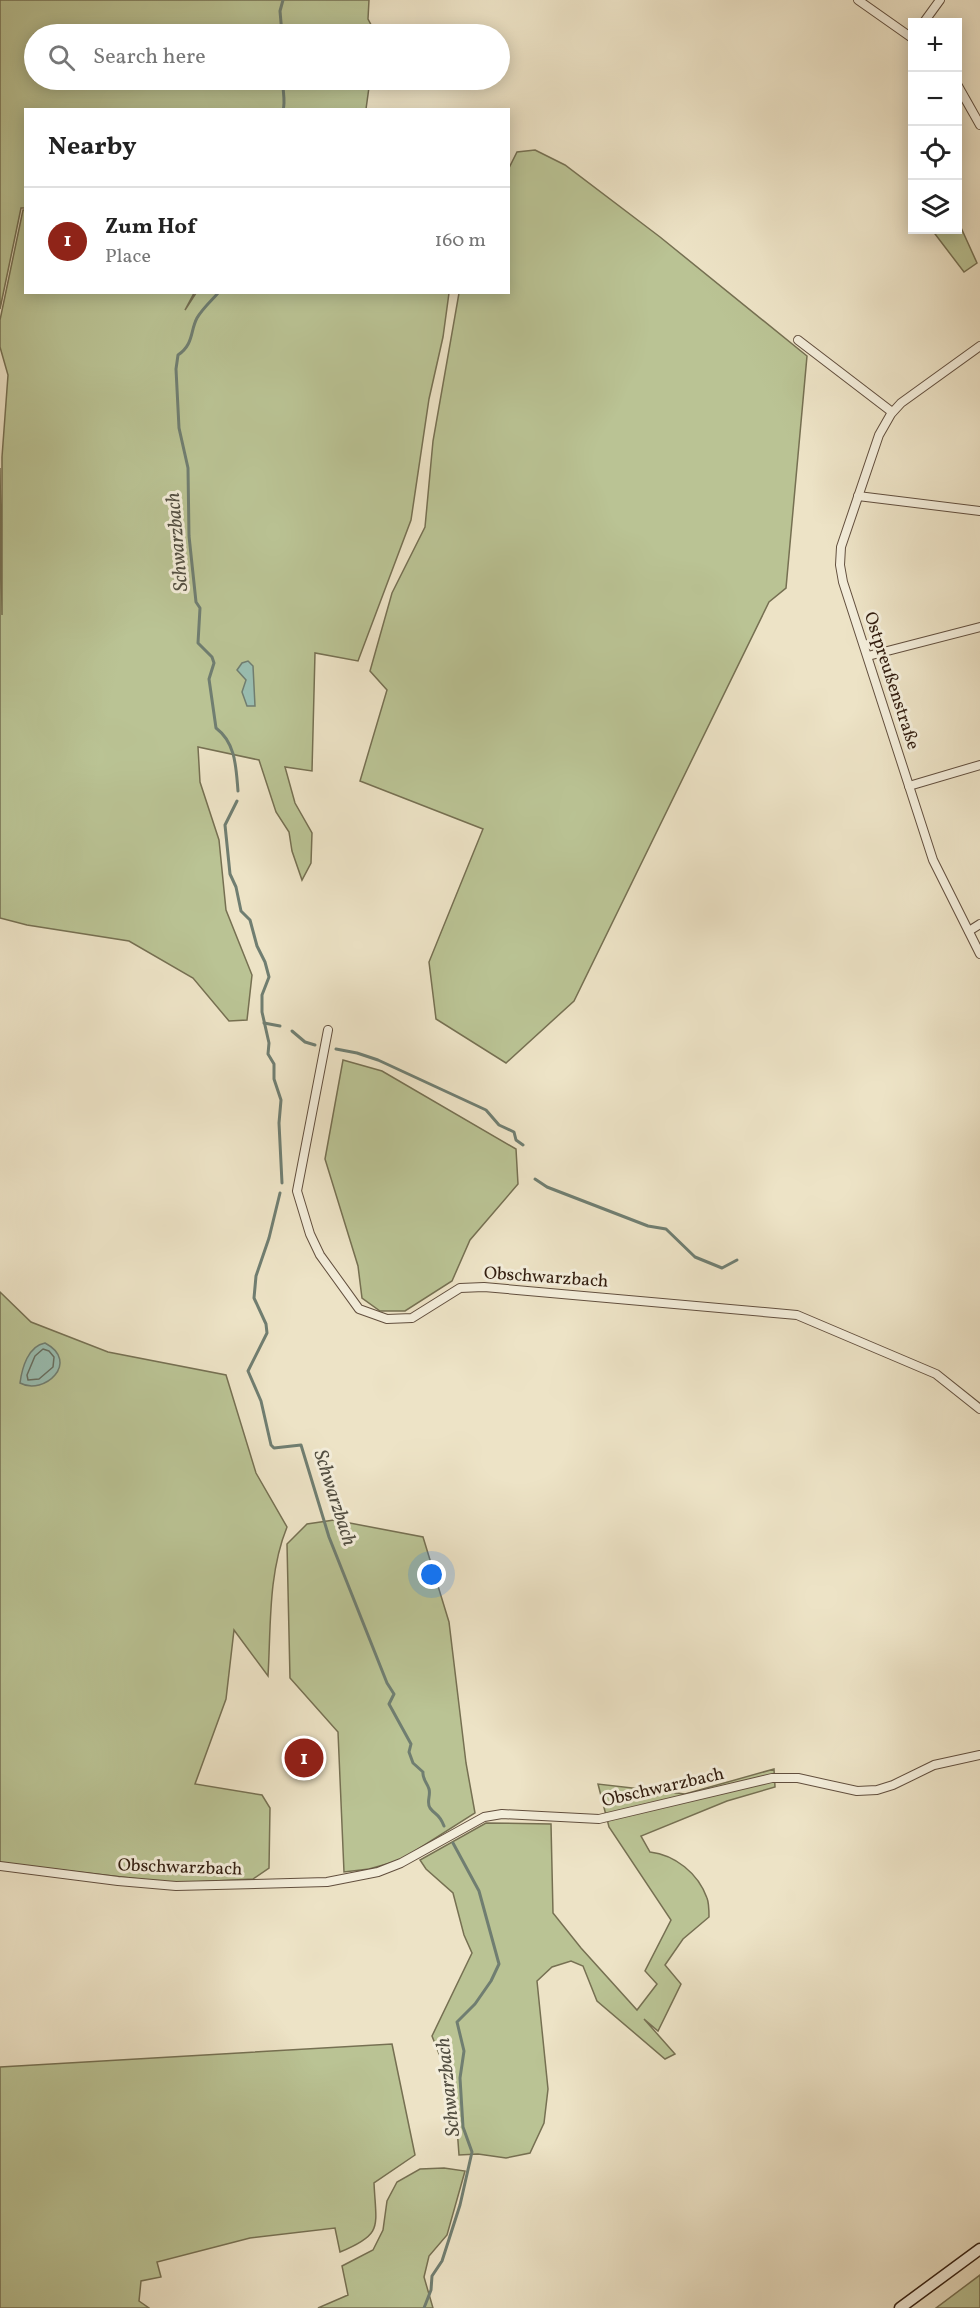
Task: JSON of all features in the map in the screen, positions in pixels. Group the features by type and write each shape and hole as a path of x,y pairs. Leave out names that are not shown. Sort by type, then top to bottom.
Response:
{"main road":[{"path":"900,2308 980,2249"}],"street":[{"path":"858,0 908,35"},
{"path":"927,18 940,0"},
{"path":"962,94 980,125"},
{"path":"798,340 892,412"},
{"name":"Ostpreußenstraße","path":"980,346 901,403 892,412 879,435 858,496 841,547 840,565 843,582 933,860 980,954"},
{"path":"858,496 980,511"},
{"path":"868,656 980,627"},
{"path":"909,786 980,765"},
{"path":"969,931 980,924"},
{"name":"Obschwarzbach","path":"328,1030 297,1191 310,1234 320,1254 359,1309 387,1319 412,1318 460,1288 484,1287 797,1315 936,1374 980,1409"},
{"name":"Obschwarzbach","path":"0,1866 176,1886 327,1882 378,1872 401,1863 484,1816 502,1814 599,1819 772,1778 798,1778 857,1791 877,1790 893,1785 934,1765 980,1755"}],"green space":[{"path":"0,0 369,0 368,19 371,24 24,24 24,90 369,90 366,108 24,108 24,208 21,208 0,309"},
{"path":"535,150 565,165 660,237 807,356 786,588 769,602 574,1001 506,1063 436,1019 429,962 483,829 360,781 387,690 370,671 392,593 425,527 433,441 459,294 510,294 510,166 517,152"},
{"path":"23,210 24,294 193,294 185,310 195,294 449,294 443,337 429,399 411,520 358,661 315,653 312,771 285,767 295,803 312,833 311,863 302,880 292,851 289,832 276,812 259,760 198,747 200,782 219,840 226,910 252,975 247,1020 229,1021 193,978 129,941 27,925 0,918 0,468 2,615 2,457 8,375 0,347 0,320"},
{"path":"962,230 977,263 964,272 935,234 962,234"},
{"path":"343,1060 382,1071 516,1149 518,1184 470,1240 452,1281 405,1311 380,1311 362,1298 358,1266 325,1159"},
{"path":"0,1292 31,1322 108,1352 226,1375 256,1473 287,1527 273,1582 268,1676 234,1630 226,1699 195,1784 262,1795 270,1808 269,1868 253,1879 174,1883 0,1863"},
{"path":"334,1520 423,1537 449,1622 466,1763 475,1813 401,1860 369,1869 344,1872 338,1732 290,1678 287,1544 307,1524"},
{"path":"774,1769 775,1787 727,1801 641,1836 650,1852 677,1861 692,1873 703,1889 708,1902 709,1917 683,1939 665,1965 681,1984 658,2031 644,2019 675,2054 665,2059 597,2001 583,1966 571,1961 552,1967 537,1981 548,2089 544,2123 530,2153 506,2158 478,2154 459,2155 456,2114 449,2079 432,2036 472,1953 464,1935 453,1893 426,1869 420,1860 486,1823 551,1824 553,1913 637,2010 657,1984 645,1971 671,1920 609,1827 598,1784 685,1794"},
{"path":"392,2044 415,2155 374,2183 376,2219 371,2234 364,2240 340,2252 335,2228 250,2238 157,2262 161,2277 141,2281 139,2301 149,2308 0,2308 0,2067"},
{"path":"444,2168 465,2171 447,2235 429,2256 424,2277 433,2308 318,2308 348,2295 342,2266 373,2250 383,2230 387,2201 397,2182 420,2169"},
{"path":"980,2275 980,2308 936,2308"}],"water":[{"path":"248,661 253,666 255,706 247,706 242,692 246,680 237,670 242,663"},
{"path":"45,1343 55,1351 60,1359 55,1375 39,1385 29,1386 20,1383 24,1365 30,1353 34,1348"}],"waterway":[{"name":"Schwarzbach","path":"281,24 280,11 283,0"},
{"name":"Schwarzbach","path":"283,90 283,108"},
{"name":"Schwarzbach","path":"217,294 197,318 187,346 178,355 176,369 179,428 188,468 189,536 196,602 200,608 198,643 212,657 214,663 209,679 216,728 228,741 234,756 238,791"},
{"name":"Schwarzbach","path":"237,801 225,825 230,874 236,887 241,911 250,920 269,977 262,995 262,1012 269,1043 268,1054 274,1064 274,1079 281,1100 279,1123 282,1183"},
{"path":"264,1023 280,1026"},
{"path":"292,1031 305,1042 315,1045"},
{"path":"336,1049 378,1060 486,1110 499,1125 514,1132 516,1140 523,1145"},
{"path":"535,1179 547,1187 648,1226 666,1229 695,1257 722,1268 737,1260"},
{"name":"Schwarzbach","path":"280,1193 269,1238 256,1276 254,1298 266,1324 267,1333 248,1371 261,1401 271,1445 274,1448 301,1445 329,1537 387,1683 394,1694 389,1704 411,1744 409,1752 413,1763 423,1772 429,1792 429,1806 444,1826"},
{"name":"Schwarzbach","path":"424,2308 431,2290 432,2276 442,2261 460,2205 472,2152 463,2127 460,2078 464,2051 457,2022 475,2004 491,1981 499,1964 479,1891 453,1843"}],"place":[{"name":"Zum Hof","path":"304,1758"}]}
